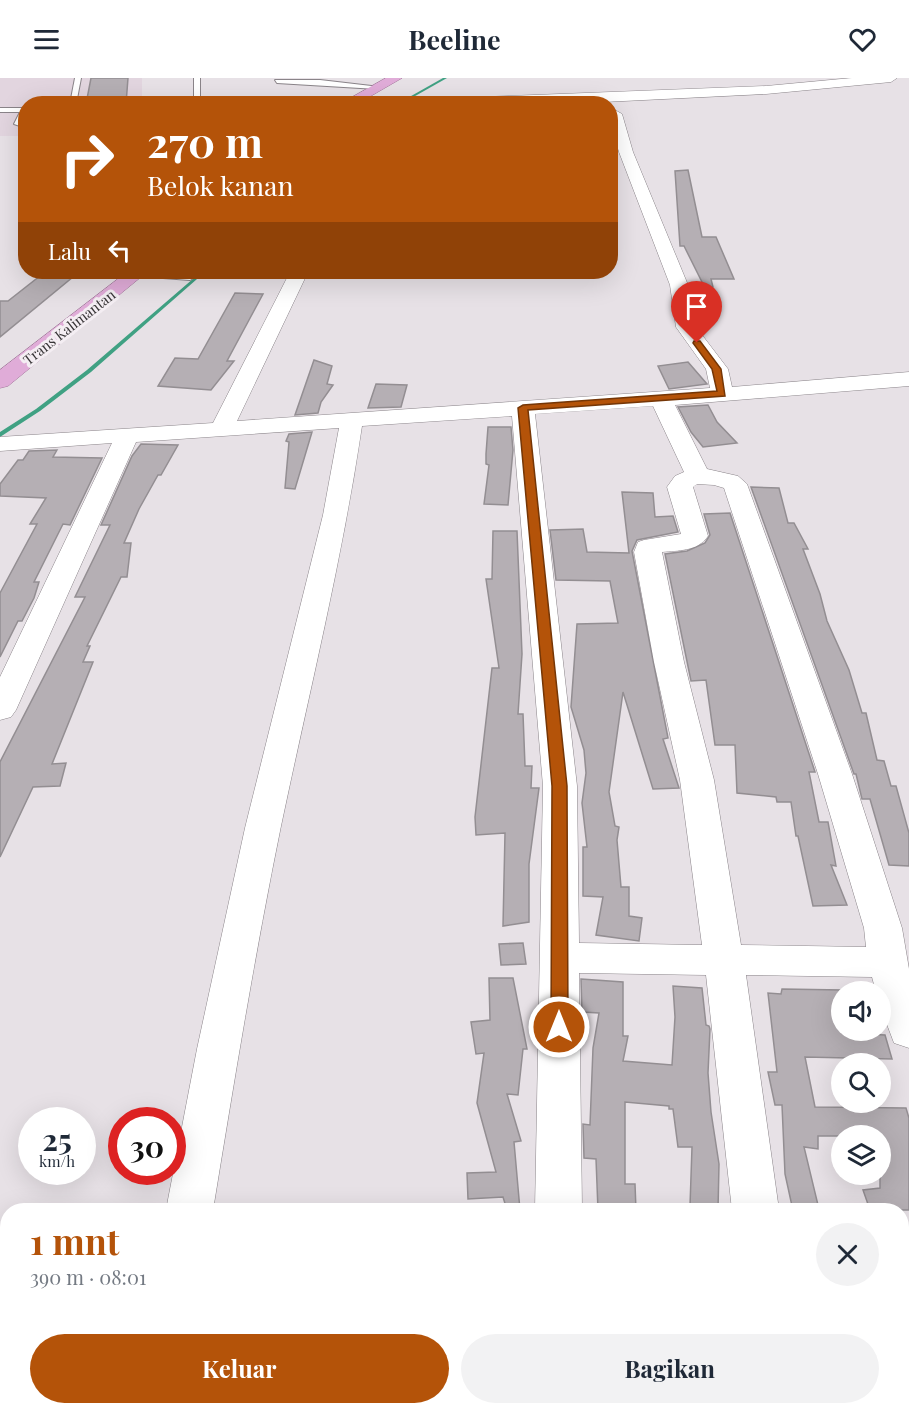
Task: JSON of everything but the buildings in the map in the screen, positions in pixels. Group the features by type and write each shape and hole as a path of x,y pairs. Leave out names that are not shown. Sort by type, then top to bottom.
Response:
{"highway":[{"path":"361,96 396,78"},
{"name":"Trans Kalimantan","path":"0,381 128,279"}],"street":[{"path":"618,98 766,90 891,78"},
{"path":"618,118 626,152 678,285 686,327 717,369 722,394"},
{"path":"222,428 296,279"},
{"path":"4,449 127,435 909,380"},
{"path":"661,399 699,477"},
{"path":"523,408 560,786 558,1203"},
{"path":"190,1203 218,1049 263,828 336,515 352,419"},
{"path":"0,710 99,500 127,435"},
{"path":"754,1203 724,959 697,780 669,662 648,552 653,544 689,541 695,536 680,487 681,483 687,479 721,478 735,484 835,774 883,928 887,962 909,1031"},
{"path":"559,958 887,962"}],"lane":[{"path":"75,96 78,78"},
{"path":"196,78 197,96"},
{"path":"277,81 377,87"},
{"path":"0,110 18,112"}],"shaded area":[{"path":"0,78 142,78 142,96 18,96 18,136 0,136"}],"waterway":[{"path":"412,96 445,78"},
{"path":"0,435 38,410 89,371 195,279"}],"route":[{"path":"559,1027 560,786 523,408 722,394 717,369 697,343"}]}
